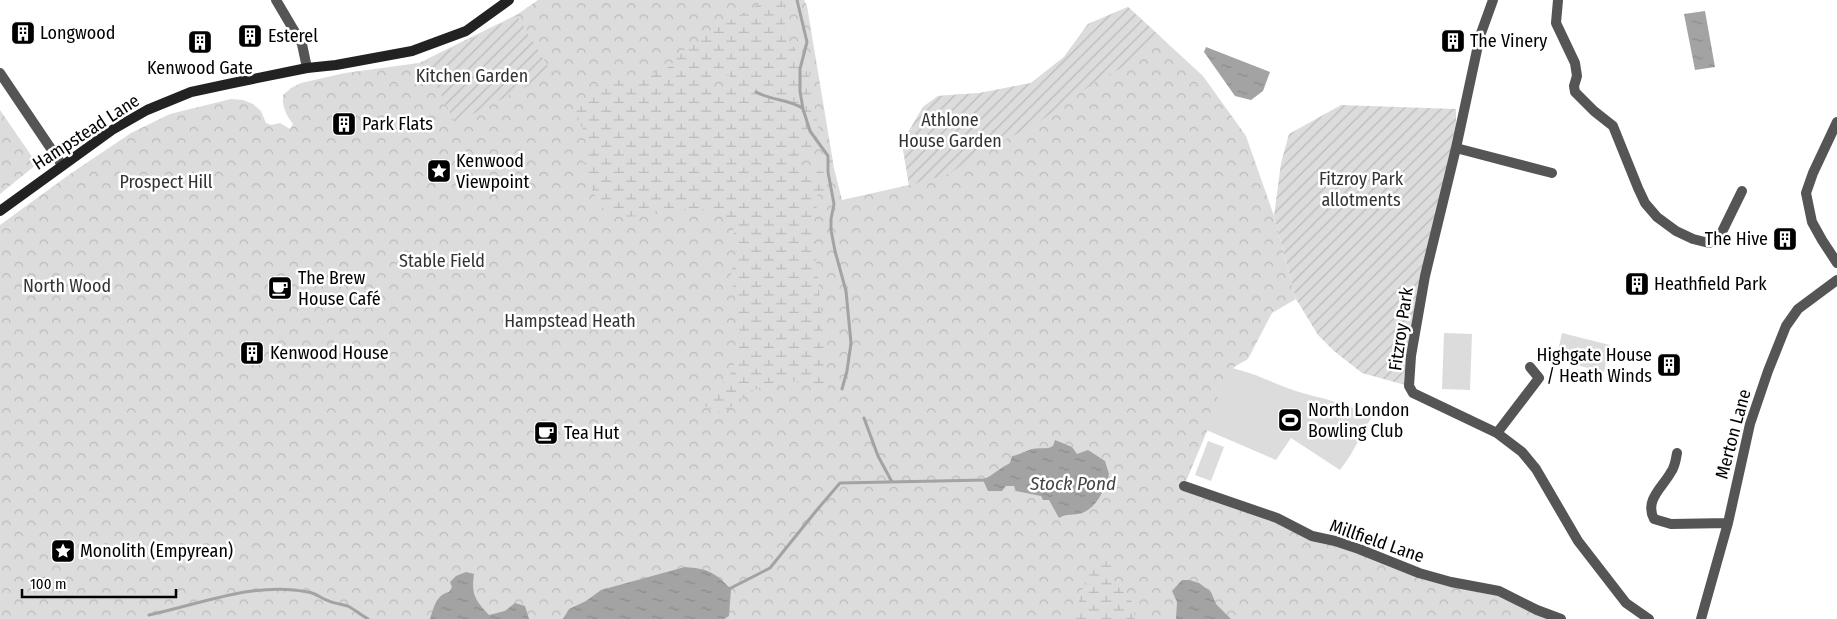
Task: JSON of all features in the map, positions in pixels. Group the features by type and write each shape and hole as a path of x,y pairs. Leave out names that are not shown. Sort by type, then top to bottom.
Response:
{"main road":[{"name":"Hampstead Lane","path":"0,211 112,130 147,110 191,92 307,68 336,65 412,51 466,31 509,0"}],"street":[{"path":"276,0 302,44 307,68"},
{"name":"Fitzroy Park","path":"1493,0 1480,36 1456,148 1425,276 1411,356 1409,386 1413,393 1477,422 1497,433 1522,452 1536,469 1578,541 1626,603 1649,619"},
{"path":"1558,0 1556,24 1575,63 1577,76 1574,86 1575,92 1594,111 1614,126 1645,203 1657,217 1692,239 1709,243 1719,238 1742,191"},
{"path":"0,73 62,166"},
{"path":"1837,122 1813,173 1806,193 1812,222 1837,263"},
{"path":"1456,148 1552,173"},
{"name":"Merton Lane","path":"1701,619 1728,523 1750,424 1786,326 1798,309 1837,280"},
{"path":"1497,433 1539,378 1530,367"},
{"path":"1677,453 1672,472 1653,498 1650,512 1654,519 1671,524 1728,523"},
{"name":"Millfield Lane","path":"1184,486 1277,518 1312,536 1359,549 1419,573 1451,582 1499,591 1537,610 1561,619"}],"green space":[{"name":"Hampstead Heath","path":"538,0 804,0 807,6 834,168 842,200 909,185 902,143 923,107 938,96 980,93 1031,83 1064,57 1088,24 1128,7 1203,76 1246,136 1274,216 1296,299 1272,313 1248,359 1234,367 1184,486 1377,557 1499,591 1561,619 0,619 0,225 70,174 131,133 170,114 231,99 243,100 253,104 261,111 266,123 271,125 280,123 290,129 293,124 285,111 283,95 291,88 301,83 345,73 419,63 518,14"},
{"path":"766,0 783,0 786,36 808,67 819,132 812,148 801,150 801,159 808,173 816,173 824,168 825,181 829,191 818,194 816,202 817,211 813,224 828,390 823,393 812,387 790,381 771,383 745,396 723,415 701,404 715,392 732,372 740,342 739,316 731,272 736,252 733,227 714,210 692,208 644,216 616,217 600,206 586,177 583,160 590,141 581,126 576,109 588,96 614,81 647,75 669,67 683,51 708,33","holes":["721,72 729,75 732,80 728,90 723,95 717,95 709,87 708,83 717,73"]},
{"name":"Athlone House Garden","path":"1128,7 1161,37 1138,59 1097,81 1033,126 982,151 949,174 909,185 902,143 923,107 938,96 980,93 1031,83 1064,57 1088,24"},
{"name":"Kitchen Garden","path":"517,16 552,73 455,123 425,62"},
{"name":"Fitzroy Park allotments","path":"1341,105 1456,109 1456,148 1425,276 1409,386 1362,373 1334,351 1318,335 1296,299 1274,216 1281,163 1289,134"},
{"path":"0,110 37,164 0,194"},
{"path":"1444,333 1472,334 1470,390 1442,389"},
{"path":"1562,333 1610,345 1604,372 1556,360"},
{"name":"North London Bowling Club","path":"1228,369 1248,372 1299,392 1345,405 1371,418 1340,470 1291,438 1276,460 1204,429 1212,415"},
{"path":"1208,441 1224,447 1211,481 1195,475"},
{"path":"1112,558 1111,578 1133,603 1135,619 1075,619 1085,582 1095,567"}],"water":[{"path":"1705,11 1715,67 1695,70 1684,14"},
{"path":"1206,47 1270,72 1263,91 1251,100 1235,96 1204,52"},
{"name":"Stock Pond","path":"1055,440 1072,447 1077,454 1088,450 1105,461 1109,474 1107,480 1097,502 1088,510 1059,518 1049,500 1043,500 1041,496 1016,491 1014,486 1006,486 1002,491 988,491 983,480 1010,463 1012,456 1032,449 1053,446"},
{"path":"685,567 711,572 731,589 729,616 724,619 563,619 569,609 586,601 601,590"},
{"path":"466,572 474,574 473,587 475,596 489,615 505,611 515,603 525,606 529,619 430,619 438,599 449,592 452,587 450,582 456,576"},
{"path":"1182,580 1199,583 1211,592 1216,604 1231,619 1176,619 1177,602 1172,591"}],"waterway":[{"path":"797,0 807,42 800,69 800,91 803,109 810,131 828,156 828,172 834,204 831,230 846,291 851,343 842,389"},
{"path":"756,92 802,108"},
{"path":"864,418 878,456 892,482"},
{"path":"727,590 770,568 840,483 986,480"},
{"path":"149,615 228,595 268,589 288,589 311,593 331,602 348,606 368,619"}],"place":[{"name":"Longwood","path":"23,33"},
{"name":"Esterel","path":"250,36"},
{"name":"The Vinery","path":"1453,41"},
{"name":"Kenwood Gate","path":"200,42"},
{"name":"Park Flats","path":"344,124"},
{"name":"Kenwood Viewpoint","path":"439,171"},
{"name":"The Hive","path":"1785,239"},
{"name":"Heathfield Park","path":"1637,284"},
{"name":"The Brew House Café","path":"280,288"},
{"name":"Kenwood House","path":"252,353"},
{"name":"Highgate House / Heath Winds","path":"1669,365"},
{"name":"North London Bowling Club","path":"1290,420"},
{"name":"Tea Hut","path":"546,433"},
{"name":"Monolith (Empyrean)","path":"63,551"}],"park label":[{"name":"Prospect Hill","path":"166,182"},
{"name":"Stable Field","path":"442,261"},
{"name":"North Wood","path":"67,286"}]}
